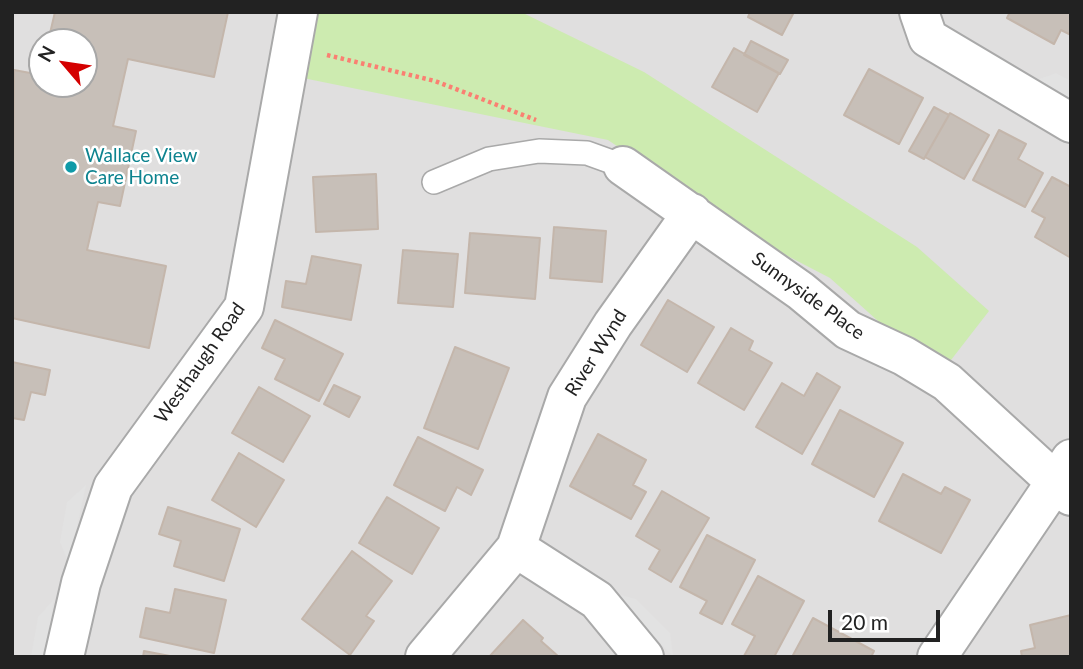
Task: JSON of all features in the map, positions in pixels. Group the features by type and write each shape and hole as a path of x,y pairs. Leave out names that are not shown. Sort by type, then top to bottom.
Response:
{"street":[{"path":"919,12 928,38 1071,123"},
{"name":"Westhaugh Road","path":"64,657 81,583 113,487 244,307 295,29"},
{"name":"Sunnyside Place","path":"623,166 801,291 848,330 904,356 947,382 1065,479"},
{"name":"River Wynd","path":"425,657 516,548 567,397 613,324 692,213"},
{"path":"937,657 1065,479"},
{"path":"516,548 597,600 644,657"}],"lane":[{"path":"434,182 489,159 539,151 587,153 623,166"}],"path":[{"path":"295,29 546,124"}],"shaded area":[{"path":"12,12 1071,12 1071,657 12,657"},
{"path":"1056,73 1071,81 1071,101 1037,80"},
{"path":"86,485 69,564 60,542 67,502"},
{"path":"613,593 636,599 670,633 673,657"},
{"path":"54,599 45,657 31,657 38,617"}],"green space":[{"path":"312,12 521,12 644,72 917,247 989,311 951,360 887,329 830,278 753,238 608,140 298,77"}],"building":[{"name":"Wallace View Care Home","path":"55,12 228,12 214,77 128,59 113,126 136,131 120,206 98,202 87,250 166,266 149,348 12,318 14,70 28,73 28,98 98,98 98,28 51,28"},
{"path":"750,12 794,12 782,35 748,17"},
{"path":"1010,12 1071,12 1071,35 1061,30 1054,44 1007,18"},
{"path":"751,41 788,60 780,74 744,55"},
{"path":"734,48 779,73 757,112 712,87"},
{"path":"869,69 923,98 899,144 844,115"},
{"path":"934,107 949,115 924,159 909,151"},
{"path":"950,113 989,135 964,179 925,157"},
{"path":"999,130 1026,144 1018,159 1043,173 1025,207 973,180"},
{"path":"376,174 378,229 316,232 313,177"},
{"path":"1052,177 1071,187 1071,258 1035,237 1045,218 1032,211"},
{"path":"554,227 606,231 602,282 550,278"},
{"path":"470,233 540,238 535,299 465,293"},
{"path":"403,250 458,254 453,307 398,303"},
{"path":"312,256 361,265 351,320 282,307 286,281 306,284"},
{"path":"668,300 714,327 687,372 641,345"},
{"path":"275,320 343,354 319,401 275,379 285,359 262,348"},
{"path":"731,328 753,341 749,350 772,363 744,410 698,383"},
{"path":"455,347 509,368 478,449 424,428"},
{"path":"12,362 50,370 45,395 31,392 24,420 12,418"},
{"path":"817,373 840,387 802,454 756,427 782,383 804,396"},
{"path":"334,385 360,397 349,417 324,404"},
{"path":"259,387 310,416 283,462 232,433"},
{"path":"840,410 903,443 874,497 812,464"},
{"path":"598,434 646,460 633,485 646,492 631,519 570,486"},
{"path":"418,437 483,470 471,495 457,487 445,511 394,485"},
{"path":"239,453 284,480 256,527 212,500"},
{"path":"903,474 941,494 945,487 970,500 941,553 879,521"},
{"path":"662,491 709,518 671,582 649,569 660,550 636,536"},
{"path":"387,497 439,528 412,574 359,543"},
{"path":"168,507 240,529 224,581 174,566 181,541 159,534"},
{"path":"707,535 755,560 722,624 700,613 707,601 680,587"},
{"path":"352,551 392,581 366,616 374,621 350,655 302,619"},
{"path":"758,576 804,601 774,657 744,656 755,636 732,624"},
{"path":"175,589 226,600 214,653 140,637 146,608 170,613"},
{"path":"1071,615 1071,657 1022,657 1021,651 1035,648 1030,625"},
{"path":"813,618 874,651 871,657 792,657"},
{"path":"523,620 543,638 541,641 559,657 489,657"},
{"path":"144,651 175,657 143,657"}],"place":[{"name":"Wallace View Care Home","path":"71,167"}]}
